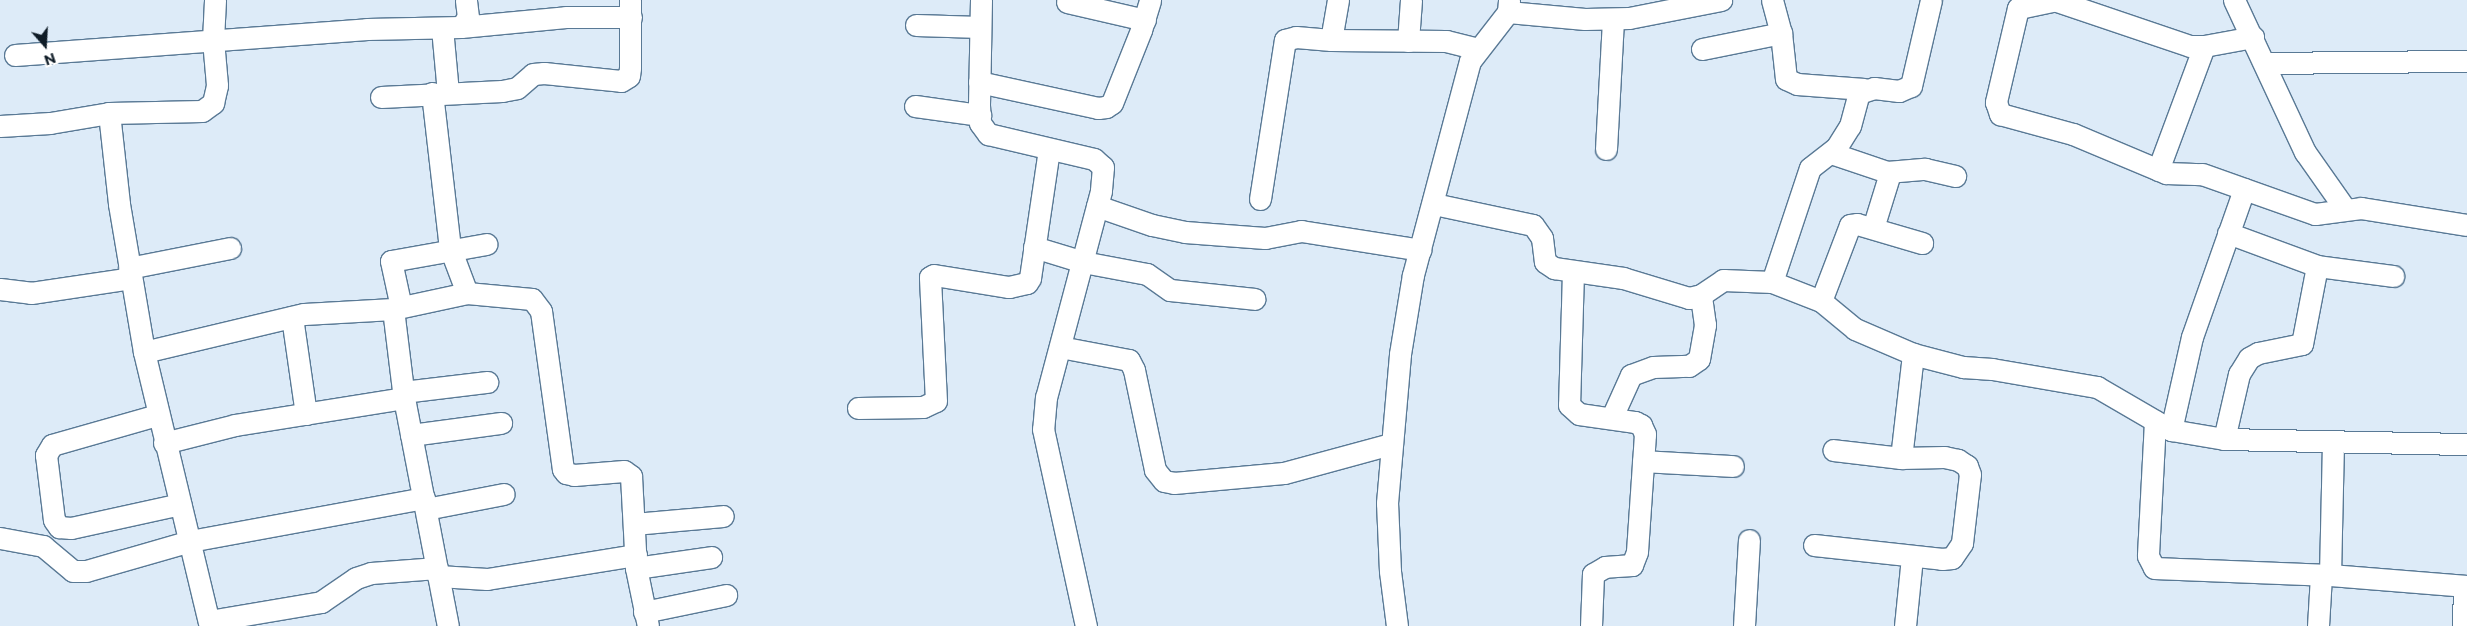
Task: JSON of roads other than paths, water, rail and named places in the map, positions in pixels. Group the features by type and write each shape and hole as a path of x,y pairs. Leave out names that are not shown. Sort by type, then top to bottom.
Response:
{"street":[{"path":"0,126 50,123 109,113 202,112 213,103 217,84 213,40 215,0"},
{"path":"466,0 468,17 452,27 440,93 450,248 467,293"},
{"path":"981,0 980,123 988,134 1049,150 1094,159 1103,167 1104,179 1098,206 1046,397 1043,429 1086,626"},
{"path":"1331,40 1338,0"},
{"path":"1408,41 1411,0"},
{"path":"1397,626 1387,524 1391,444 1404,326 1421,250 1470,60 1509,6 1612,19 1662,13 1720,0"},
{"path":"1772,0 1781,33 1784,72 1790,82 1899,92 1911,86 1931,0"},
{"path":"2253,38 2204,46 2190,46 2057,0 2028,3 2018,8 1996,109 2008,117 2073,134 2174,176 2202,174 2315,214 2329,215 2345,209 2361,208 2467,225"},
{"path":"2234,0 2265,62 2305,152 2345,209"},
{"path":"979,82 1098,108 1106,107 1112,102 1147,10 1067,2"},
{"path":"15,55 213,40 452,27 566,18 630,8 630,68 629,76 621,81 533,74 516,88 502,91 381,97"},
{"path":"1606,149 1612,19"},
{"path":"916,25 980,27"},
{"path":"1702,49 1781,33"},
{"path":"1260,199 1284,40 1296,37 1331,40 1456,42 1477,49"},
{"path":"2158,170 2204,46"},
{"path":"2265,62 2467,61"},
{"path":"1772,282 1810,168 1831,153 1850,126 1857,99 1864,89"},
{"path":"915,106 980,115"},
{"path":"109,113 130,273 144,352 164,444 210,623 320,602 356,578 371,573 438,572 486,579 636,561 711,557"},
{"path":"858,408 923,407 936,402 930,277 934,275 1009,287 1022,286 1030,278 1049,150"},
{"path":"1831,153 1890,173 1925,169 1955,176"},
{"path":"1873,228 1890,173"},
{"path":"2244,189 2163,426 2148,556 2154,568 2325,575 2466,586 2463,626"},
{"path":"1434,204 1533,226 1542,238 1545,262 1573,272 1622,278 1689,298 1701,295 1723,280 1772,282 1821,301 1856,329 1912,354 1964,367 1992,369 2097,387 2163,426 2224,439 2467,444"},
{"path":"1098,206 1152,225 1185,232 1265,238 1301,231 1421,250"},
{"path":"1821,301 1846,229 1857,224 1922,243"},
{"path":"2228,233 2317,266 2393,276"},
{"path":"448,626 404,395 391,261 450,248 486,244"},
{"path":"1034,247 1083,262 1147,274 1170,290 1255,299"},
{"path":"0,289 30,293 130,273 230,248"},
{"path":"2224,439 2239,374 2248,358 2258,353 2302,344 2317,266"},
{"path":"1573,272 1570,405 1578,414 1612,417 1635,422 1644,429 1635,559 1632,564 1605,567 1594,574 1591,626"},
{"path":"144,352 292,317 397,308 467,293 523,296 537,304 541,311 563,469 574,475 624,471 631,476 636,561 646,619 726,595"},
{"path":"1612,417 1631,375 1653,368 1689,366 1699,359 1705,325 1701,295"},
{"path":"292,317 306,414"},
{"path":"1060,347 1117,355 1129,360 1134,370 1155,470 1164,480 1174,483 1284,472 1391,444"},
{"path":"1902,458 1912,354"},
{"path":"164,444 235,425 487,382"},
{"path":"157,415 52,444 46,455 54,520 59,527 72,528 180,504"},
{"path":"411,435 501,423"},
{"path":"2318,626 2325,575 2334,442"},
{"path":"1814,545 1942,559 1958,552 1970,474 1968,466 1958,460 1902,458 1833,450"},
{"path":"1643,461 1733,466"},
{"path":"0,538 43,546 73,571 98,568 190,541 425,503 504,494"},
{"path":"634,524 723,516"},
{"path":"1744,626 1749,540"},
{"path":"1905,626 1912,557"}]}
